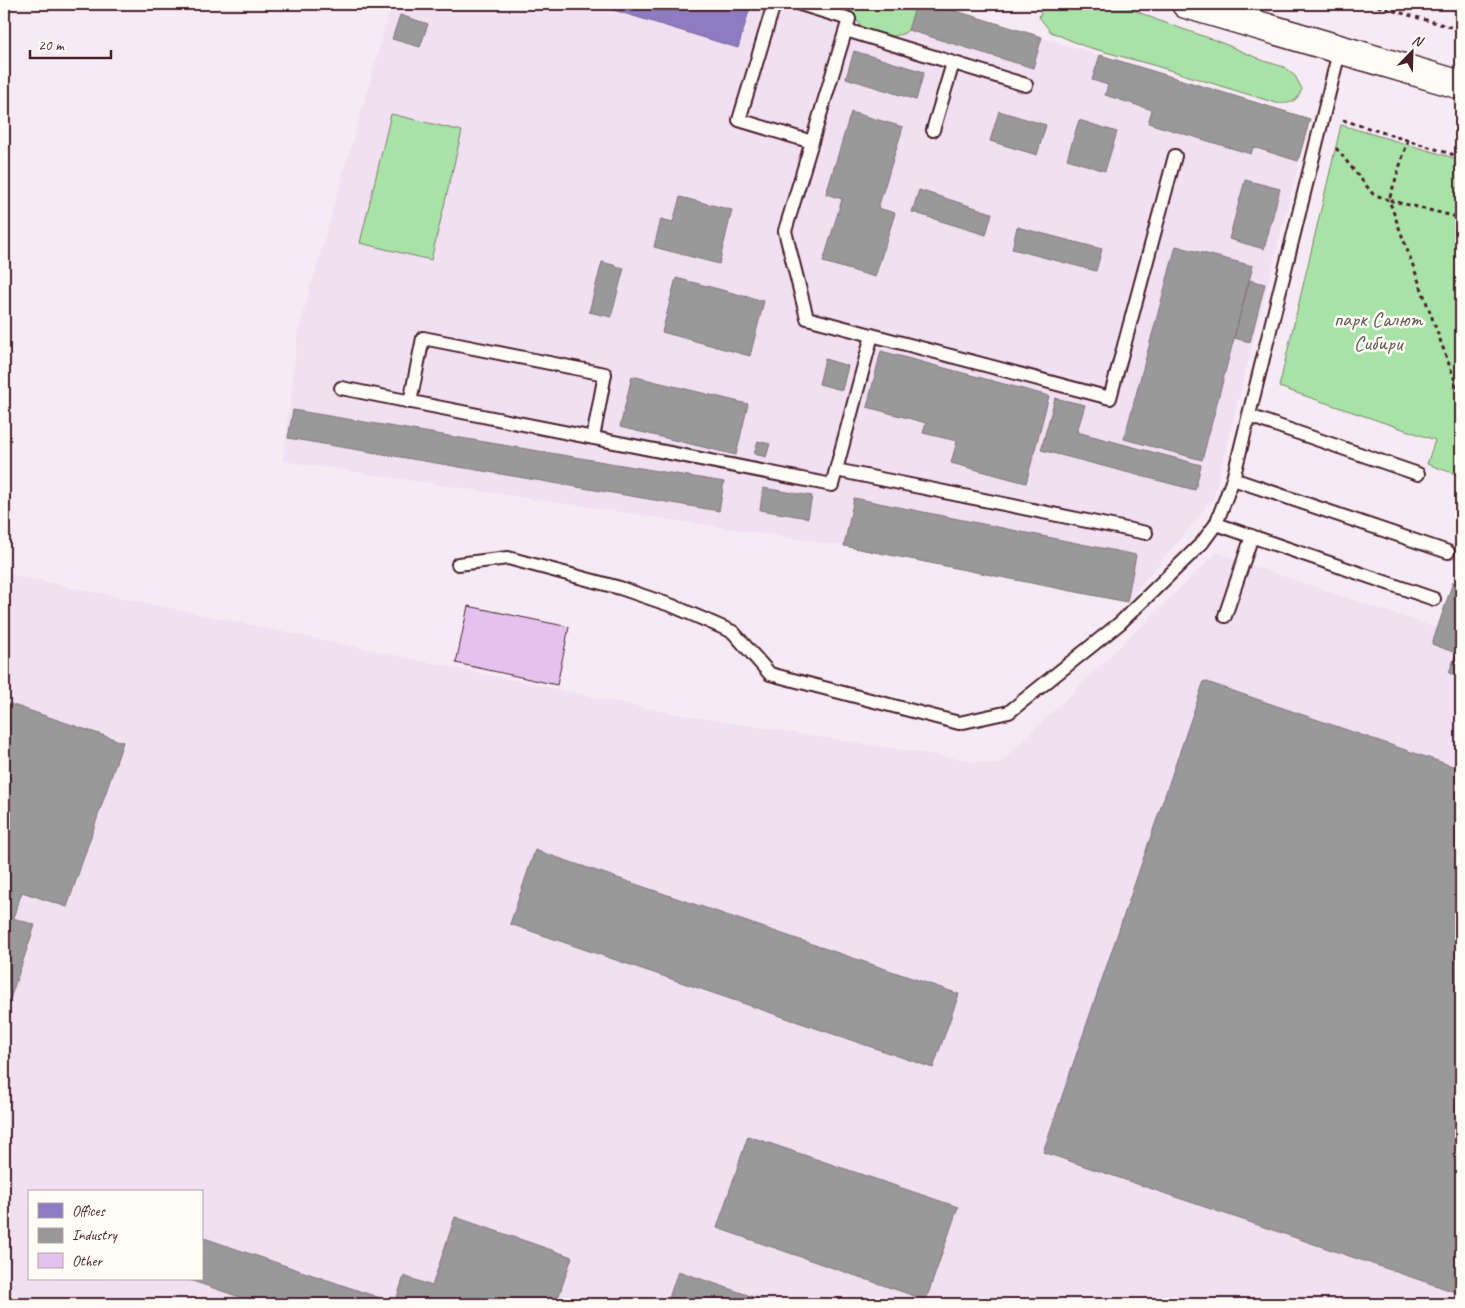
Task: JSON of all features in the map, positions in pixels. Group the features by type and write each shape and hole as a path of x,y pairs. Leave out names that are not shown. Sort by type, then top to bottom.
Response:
{"main road":[{"path":"1186,4 1461,84"}],"lane":[{"path":"774,4 739,120 812,142"},
{"path":"805,5 850,19 785,231 807,318 1110,398 1175,156"},
{"path":"846,30 1026,85"},
{"path":"458,564 508,558 620,588 673,606 733,632 770,674 959,723 1009,712 1120,623 1202,543 1216,524 1233,479 1340,48"},
{"path":"933,130 953,63"},
{"path":"341,388 832,485 872,335"},
{"path":"410,402 423,338 461,345 605,374 593,438"},
{"path":"1249,416 1418,474"},
{"path":"836,470 1146,533"},
{"path":"1233,479 1448,552"},
{"path":"1216,524 1434,599"},
{"path":"1224,616 1252,536"}],"path":[{"path":"1370,4 1461,30"},
{"path":"1324,114 1461,157"},
{"path":"1321,127 1373,194 1389,200 1461,218"},
{"path":"1408,140 1389,200 1461,397"}],"shaded area":[{"path":"392,4 931,4 1310,119 1213,499 1127,602 844,546 283,461 298,331"},
{"path":"1217,552 1243,563 1437,628 1453,582 1461,585 1461,1304 4,1304 4,573 670,713 998,765"}],"green space":[{"path":"847,4 916,4 908,30 894,36 885,36 865,29 855,18"},
{"path":"933,4 971,4 965,9 942,7"},
{"path":"1044,4 1113,4 1127,7 1157,20 1220,42 1264,61 1284,67 1295,76 1302,89 1298,97 1292,102 1276,103 1084,46 1051,32 1039,17"},
{"path":"391,114 462,131 431,260 360,243"},
{"name":"парк Салют Сибири","path":"1341,125 1461,160 1461,476 1427,464 1435,440 1279,387"}],"building: Offices":[{"path":"594,4 751,4 738,48"}],"building: Industry":[{"path":"916,4 933,4 1042,37 1033,68 908,30"},
{"path":"400,15 428,24 420,47 392,39"},
{"path":"854,51 924,72 916,100 846,78"},
{"path":"1100,55 1310,119 1298,161 1253,147 1251,154 1148,123 1152,110 1105,95 1108,85 1092,80"},
{"path":"999,111 1046,125 1037,155 990,141"},
{"path":"851,112 903,127 878,208 895,213 875,277 823,262 842,199 826,194"},
{"path":"1079,120 1117,132 1105,171 1067,159"},
{"path":"1245,180 1280,189 1264,249 1229,239"},
{"path":"919,190 992,213 986,235 912,212"},
{"path":"680,197 732,210 719,264 654,247 661,219 673,222"},
{"path":"1017,227 1102,249 1096,271 1012,249"},
{"path":"1176,246 1253,266 1202,460 1124,439"},
{"path":"602,262 624,268 611,317 589,312"},
{"path":"676,278 764,301 750,356 662,332"},
{"path":"1249,280 1265,284 1250,342 1234,338"},
{"path":"881,351 1049,396 1026,483 951,463 957,441 923,433 926,423 867,407"},
{"path":"825,359 848,366 842,390 819,384"},
{"path":"632,376 748,404 736,455 620,427"},
{"path":"1055,398 1085,405 1077,432 1201,465 1195,490 1041,450"},
{"path":"293,410 724,482 719,511 288,438"},
{"path":"758,441 770,444 766,457 754,454"},
{"path":"763,488 812,496 808,518 760,510"},
{"path":"854,498 1136,555 1127,602 844,546"},
{"path":"1453,582 1461,585 1461,677 1449,673 1456,653 1432,644"},
{"path":"1204,681 1461,769 1461,1294 1043,1152"},
{"path":"4,702 123,742 67,907 22,892 13,918 35,925 4,1017"},
{"path":"535,850 959,994 933,1068 510,924"},
{"path":"748,1136 958,1207 926,1300 717,1228"},
{"path":"455,1217 572,1257 556,1304 260,1304 190,1280 202,1280 202,1237 395,1303 404,1276 432,1286"},
{"path":"678,1271 774,1304 667,1304"},
{"path":"16,1297 36,1304 13,1304"}],"building: Other":[{"path":"468,606 569,627 557,685 456,663"}]}
